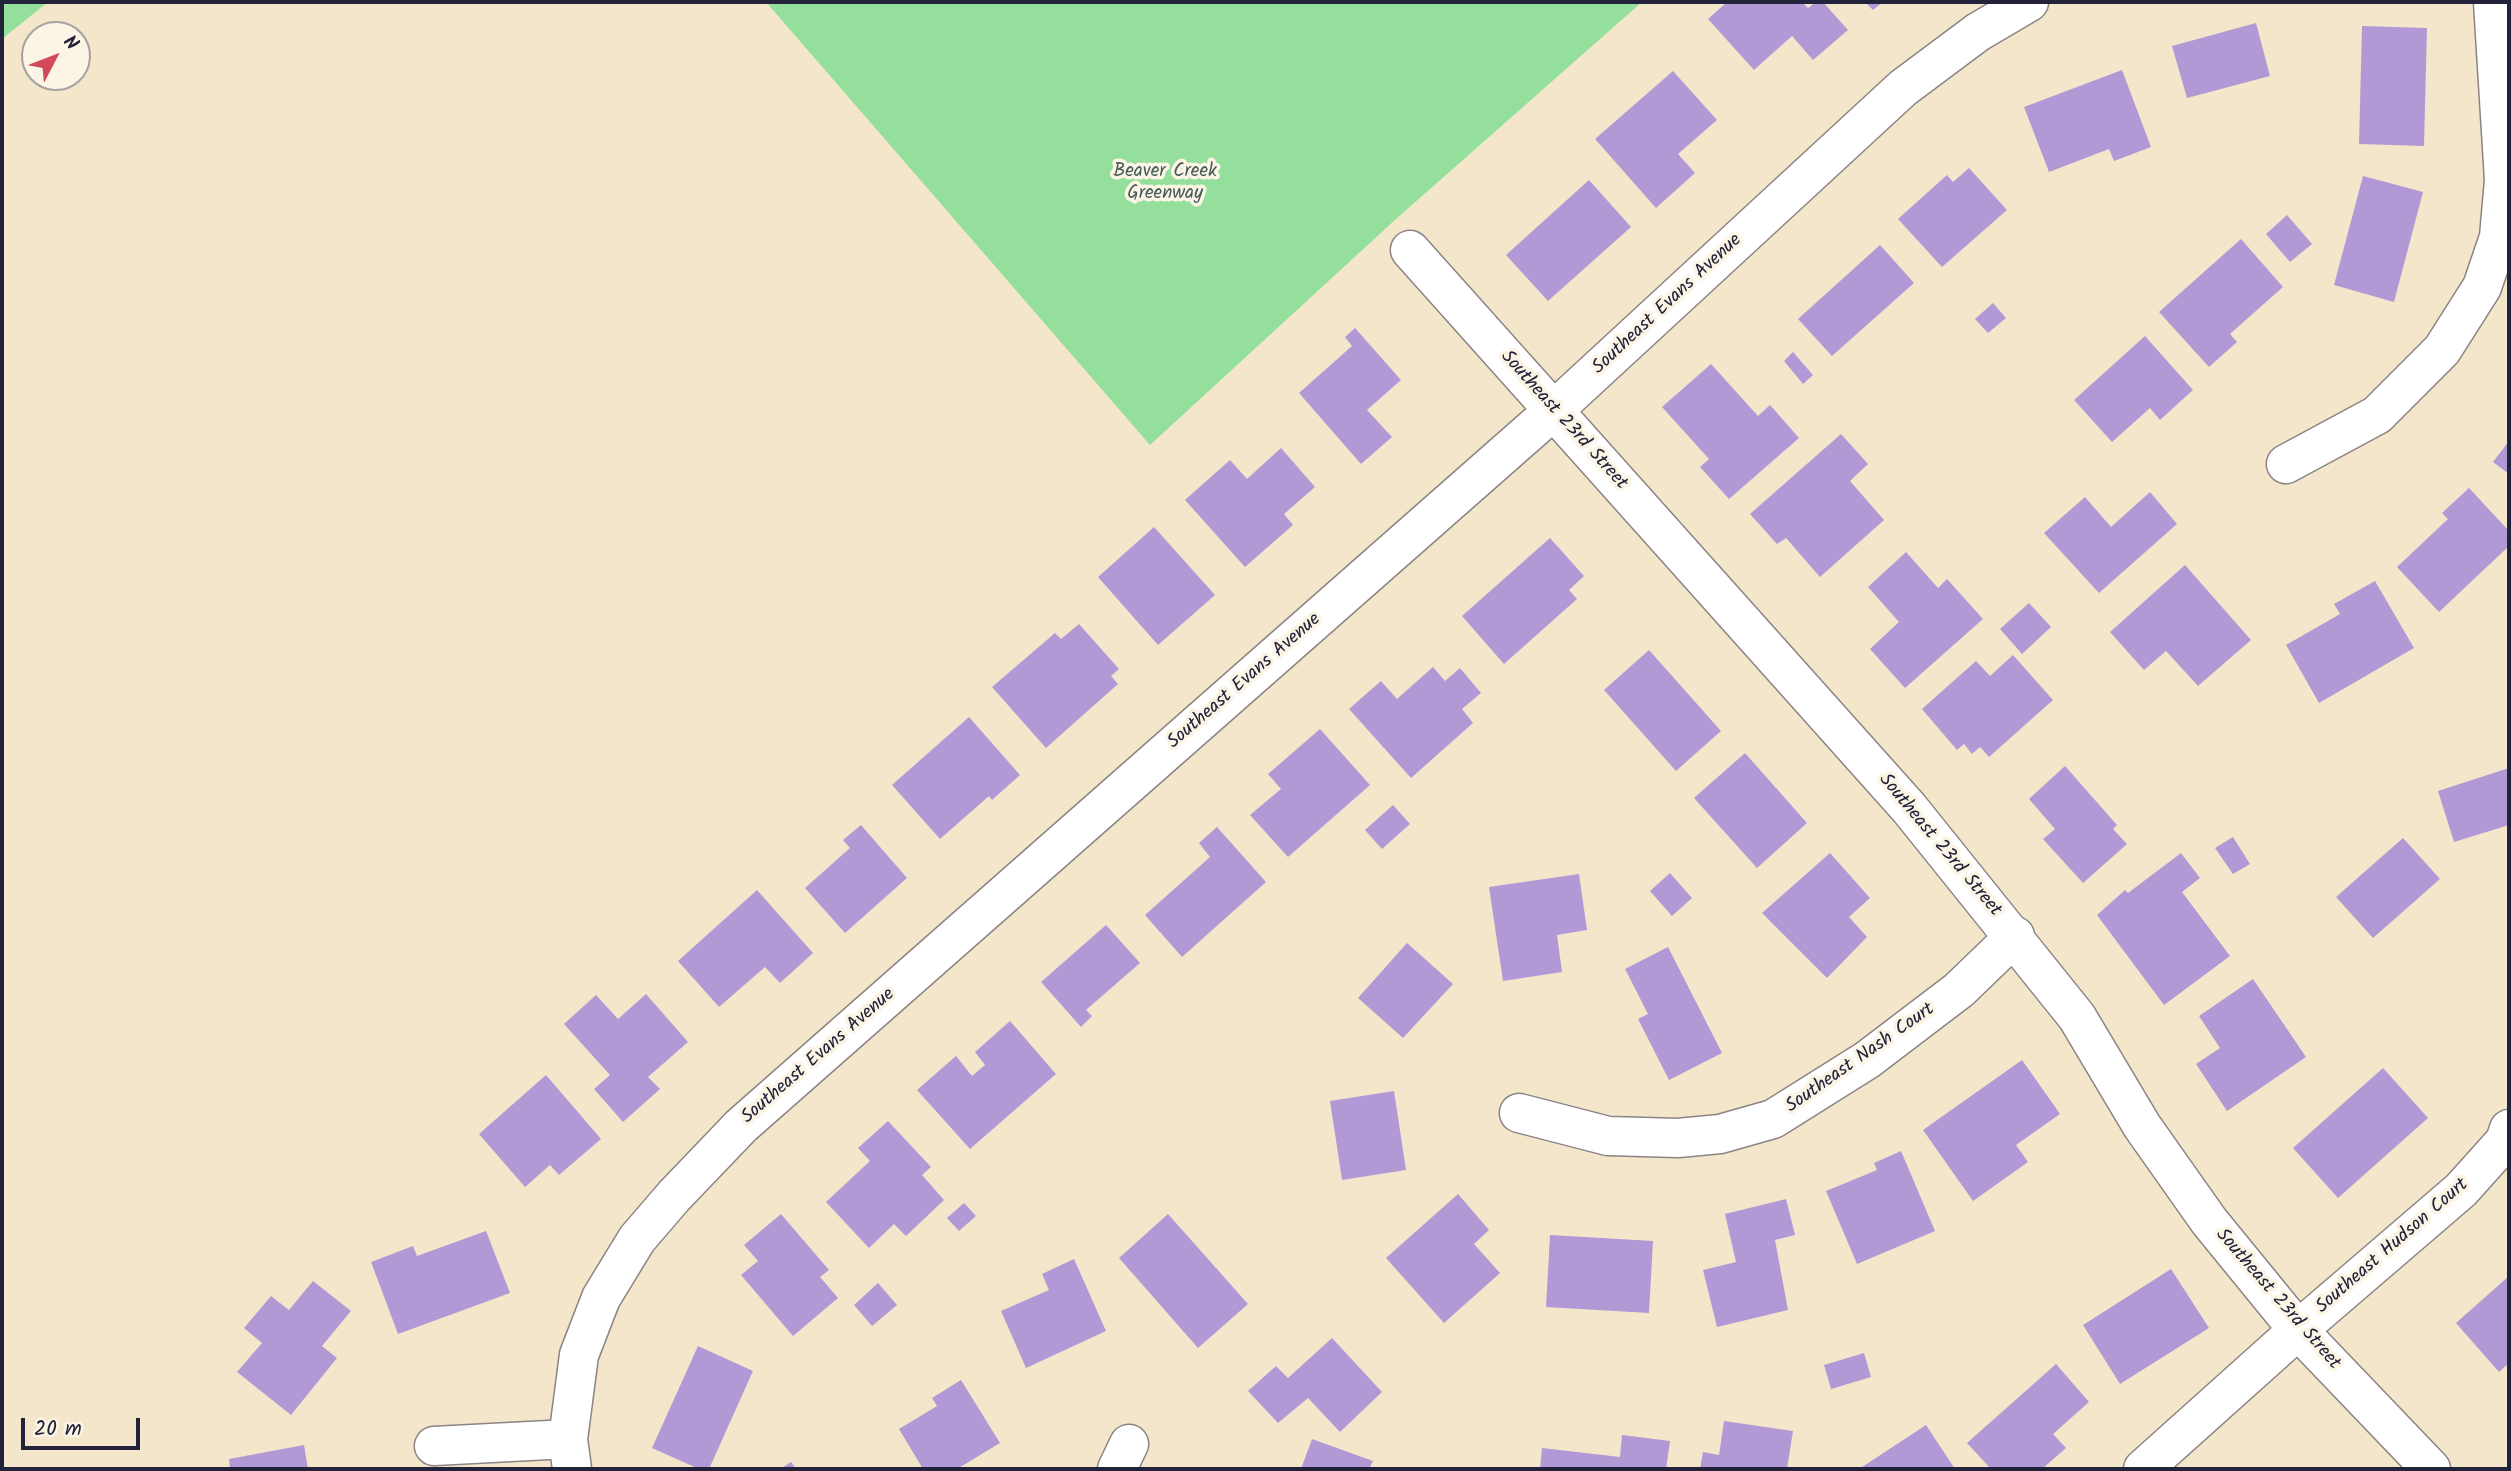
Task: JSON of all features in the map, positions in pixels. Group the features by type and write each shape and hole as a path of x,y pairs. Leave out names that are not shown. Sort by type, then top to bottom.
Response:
{"street":[{"name":"Southeast Evans Avenue","path":"434,1446 570,1454 579,1355 601,1298 637,1239 741,1126 1553,411 1903,88 1978,32 2028,2"},
{"path":"2286,464 2377,415 2442,350 2482,287 2499,237 2504,180 2493,2"},
{"name":"Southeast 23rd Street","path":"1410,250 1909,808 2015,936 2077,1017 2141,1126 2209,1221 2298,1330 2431,1469"},
{"name":"Southeast Nash Court","path":"1519,1113 1608,1136 1678,1138 1720,1134 1773,1119 1867,1060 1949,998 2015,936"},
{"name":"Southeast Hudson Court","path":"2143,1469 2298,1330 2461,1190 2505,1141 2509,1129"}],"green space":[{"path":"2,2 48,2 21,21 2,39"},
{"name":"Beaver Creek Greenway","path":"766,2 1642,2 1396,219 1150,445"}],"building":[{"path":"1727,2 1802,2 1808,8 1816,2 1823,2 1848,30 1813,60 1792,36 1754,70 1708,19"},
{"path":"1865,2 1883,2 1873,10"},
{"path":"2256,23 2270,76 2187,98 2172,46"},
{"path":"2362,26 2427,28 2424,146 2359,144"},
{"path":"2122,70 2151,147 2114,161 2109,149 2049,172 2024,107"},
{"path":"1673,71 1717,120 1678,154 1695,173 1656,208 1595,139"},
{"path":"1969,168 2007,210 1942,267 1898,219 1947,175 1953,182"},
{"path":"2363,176 2423,192 2394,302 2334,285"},
{"path":"1589,180 1631,227 1548,301 1506,255"},
{"path":"2287,215 2312,244 2290,262 2266,234"},
{"path":"2241,239 2283,287 2230,334 2237,342 2209,367 2159,312"},
{"path":"1880,245 1914,283 1832,356 1798,319"},
{"path":"1993,303 2006,318 1988,333 1975,319"},
{"path":"1355,328 1401,380 1367,410 1392,437 1361,464 1299,393 1352,346 1345,337"},
{"path":"2145,336 2193,390 2160,420 2150,408 2112,442 2074,400"},
{"path":"1793,352 1813,375 1803,384 1784,361"},
{"path":"1711,364 1758,416 1770,405 1799,438 1729,499 1700,467 1709,459 1662,407"},
{"path":"1841,434 1868,464 1850,481 1884,520 1820,577 1786,538 1777,544 1750,514"},
{"path":"2509,441 2509,474 2493,462"},
{"path":"1281,448 1315,487 1284,514 1293,525 1245,567 1185,500 1230,460 1247,479"},
{"path":"2469,488 2509,531 2509,546 2439,612 2397,567 2448,519 2442,513"},
{"path":"2150,492 2177,524 2099,593 2044,533 2085,497 2111,527"},
{"path":"1154,527 1215,595 1158,645 1098,577"},
{"path":"1550,538 1584,576 1569,590 1577,599 1504,664 1462,616"},
{"path":"1906,552 1938,588 1947,579 1983,619 1905,688 1870,649 1899,622 1868,587"},
{"path":"2185,565 2251,640 2198,686 2166,651 2144,670 2110,632"},
{"path":"2375,581 2414,648 2319,703 2286,645 2340,614 2334,604"},
{"path":"2029,603 2051,627 2022,654 2000,629"},
{"path":"1079,624 1119,669 1111,676 1118,684 1046,748 992,687 1055,633 1061,639"},
{"path":"1649,650 1721,731 1676,771 1604,690"},
{"path":"2013,655 2053,700 1989,757 1980,747 1972,754 1964,744 1957,750 1922,709 1976,661 1990,676"},
{"path":"1433,667 1445,681 1460,668 1481,693 1462,709 1473,723 1411,778 1349,709 1381,681 1397,699"},
{"path":"969,717 1020,775 992,800 989,796 940,839 892,785"},
{"path":"1320,729 1370,785 1288,857 1250,815 1281,789 1268,774"},
{"path":"1745,753 1807,823 1757,868 1694,798"},
{"path":"2065,766 2117,825 2113,829 2127,844 2083,883 2043,839 2055,829 2029,799"},
{"path":"2509,768 2509,825 2454,842 2438,791"},
{"path":"1393,805 1410,824 1382,849 1365,830"},
{"path":"861,825 907,878 845,933 805,888 850,848 843,840"},
{"path":"1217,827 1266,882 1182,957 1145,915 1210,857 1199,843"},
{"path":"2233,837 2250,864 2233,874 2215,848"},
{"path":"2403,838 2440,879 2373,938 2336,897"},
{"path":"1830,853 1870,898 1849,917 1867,937 1827,978 1762,913"},
{"path":"2181,853 2200,878 2182,892 2230,956 2164,1005 2097,915 2125,890 2128,893"},
{"path":"1670,873 1692,898 1672,916 1650,891"},
{"path":"1579,874 1587,930 1557,935 1562,972 1503,981 1489,887"},
{"path":"757,890 813,953 780,983 765,967 719,1007 678,961"},
{"path":"1106,925 1140,963 1086,1010 1092,1016 1081,1027 1041,982"},
{"path":"1407,943 1453,984 1403,1038 1358,998"},
{"path":"1668,947 1722,1053 1669,1080 1638,1019 1648,1014 1625,969"},
{"path":"2253,979 2306,1057 2227,1111 2196,1064 2220,1048 2199,1016"},
{"path":"646,994 688,1042 648,1077 660,1089 623,1122 594,1089 610,1075 564,1024 596,995 618,1019"},
{"path":"1010,1021 1056,1074 970,1149 917,1090 956,1056 972,1076 985,1065 975,1052"},
{"path":"2022,1060 2060,1114 2016,1145 2028,1162 1973,1201 1923,1130"},
{"path":"2383,1068 2428,1118 2338,1198 2293,1148"},
{"path":"546,1075 601,1139 559,1175 550,1165 525,1187 479,1134"},
{"path":"1394,1091 1406,1170 1342,1180 1330,1101"},
{"path":"888,1121 931,1167 922,1175 944,1200 906,1236 894,1224 869,1248 826,1202 870,1161 858,1148"},
{"path":"1901,1151 1935,1231 1857,1264 1826,1191 1877,1170 1874,1163"},
{"path":"1458,1194 1489,1230 1474,1244 1500,1273 1444,1323 1386,1258"},
{"path":"1786,1199 1795,1235 1775,1240 1788,1310 1717,1327 1703,1270 1736,1262 1725,1214"},
{"path":"964,1203 976,1216 959,1231 947,1218"},
{"path":"781,1214 829,1270 820,1277 838,1298 793,1336 741,1275 758,1261 744,1245"},
{"path":"1168,1214 1248,1304 1198,1348 1119,1258"},
{"path":"486,1231 510,1293 398,1334 371,1262 413,1246 417,1256"},
{"path":"1550,1235 1653,1241 1649,1313 1546,1307"},
{"path":"1074,1259 1106,1331 1026,1368 1001,1311 1049,1290 1042,1274"},
{"path":"2171,1269 2209,1328 2120,1384 2083,1325"},
{"path":"2509,1276 2509,1363 2499,1372 2456,1323"},
{"path":"313,1281 351,1311 322,1346 337,1358 291,1415 237,1372 262,1343 244,1328 271,1296 289,1310"},
{"path":"878,1283 897,1305 872,1326 854,1305"},
{"path":"1332,1338 1382,1392 1340,1432 1308,1398 1278,1423 1248,1391 1276,1366 1288,1378"},
{"path":"698,1346 753,1371 709,1469 699,1469 652,1448"},
{"path":"1864,1353 1871,1377 1831,1389 1824,1365"},
{"path":"2056,1364 2089,1402 2053,1434 2066,1448 2042,1469 1991,1469 1967,1443"},
{"path":"961,1380 1000,1443 957,1469 923,1469 899,1429 937,1406 932,1398"},
{"path":"1724,1421 1793,1431 1787,1469 1700,1469 1703,1452 1719,1455"},
{"path":"1926,1425 1955,1469 1859,1469"},
{"path":"1622,1435 1670,1441 1666,1469 1540,1469 1542,1448 1620,1457"},
{"path":"1312,1439 1373,1461 1369,1469 1301,1469"},
{"path":"304,1445 308,1469 230,1469 229,1459"},
{"path":"791,1462 796,1469 780,1469"}]}
